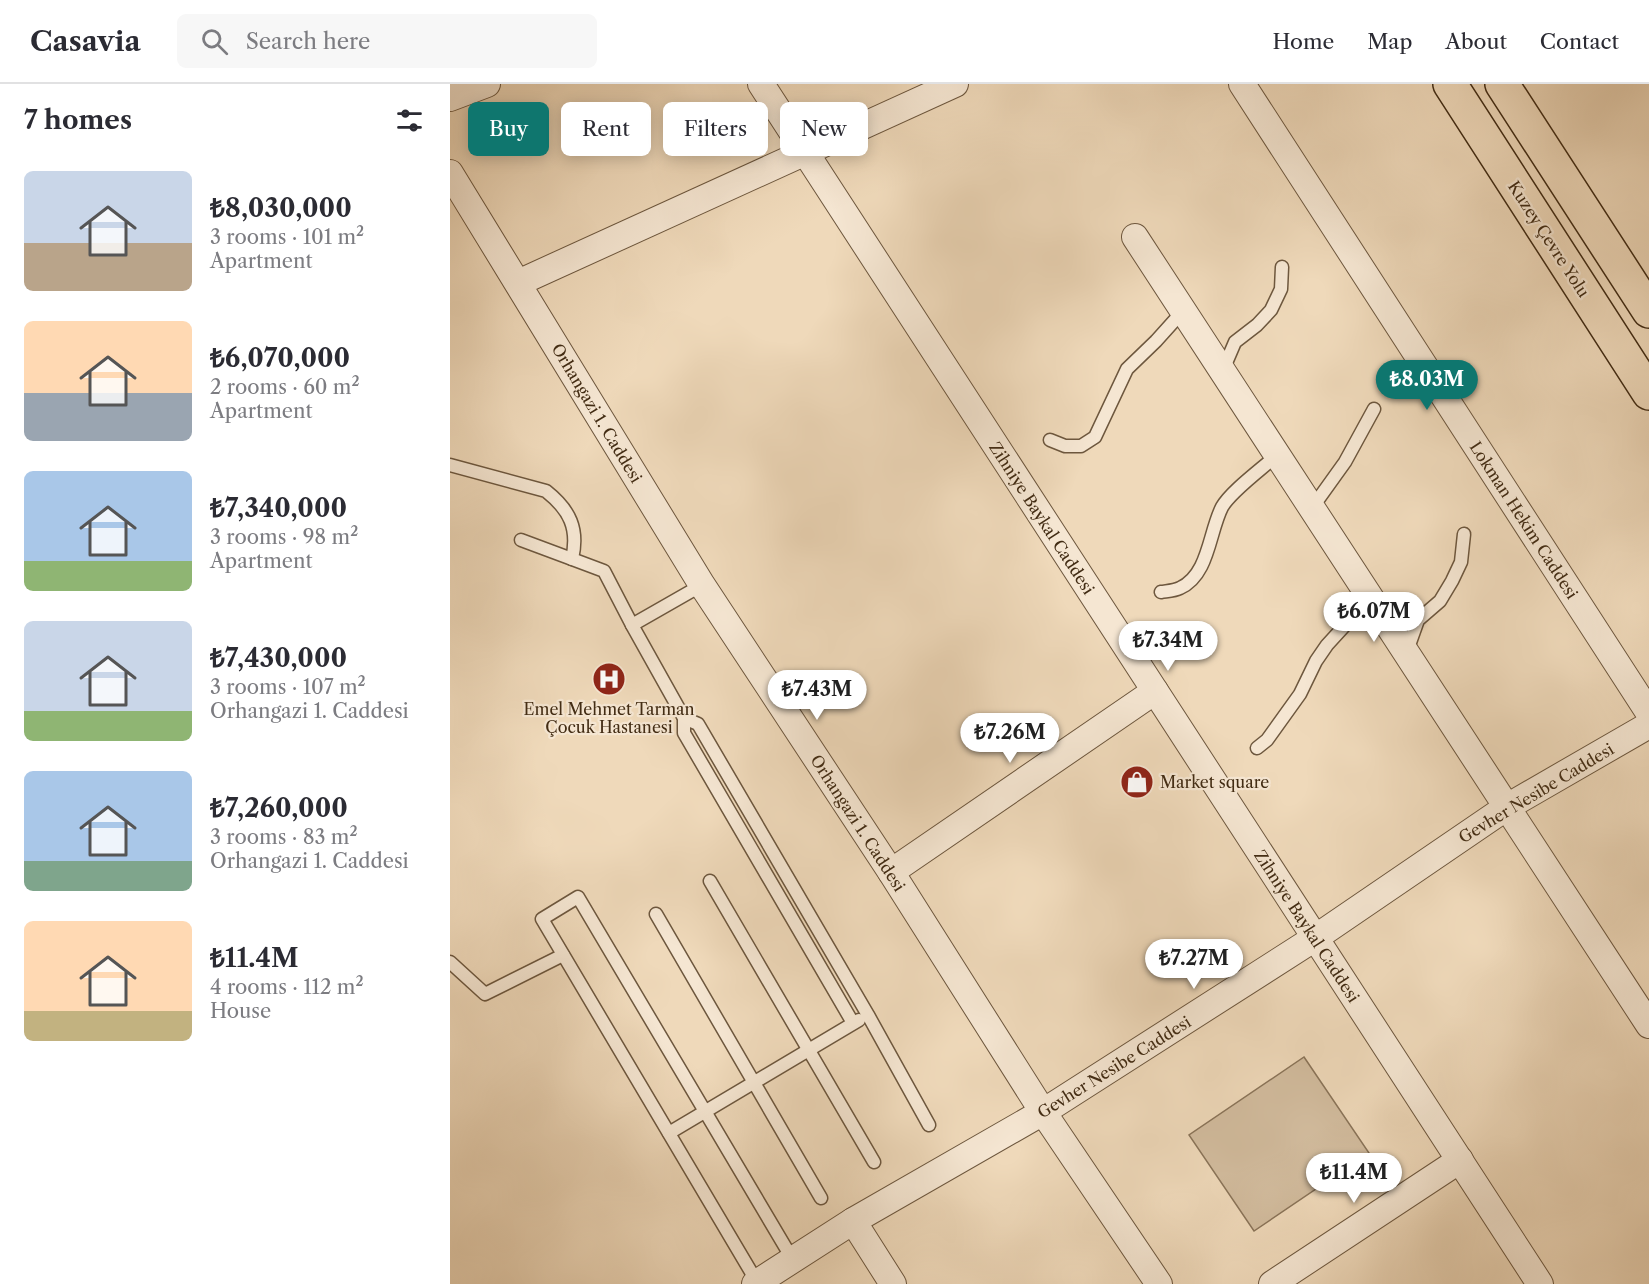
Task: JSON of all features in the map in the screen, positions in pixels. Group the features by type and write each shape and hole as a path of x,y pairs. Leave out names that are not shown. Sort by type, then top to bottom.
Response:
{"highway":[{"name":"Kuzey Çevre Yolu","path":"1450,84 1649,393"},
{"path":"1502,84 1649,311"}],"street":[{"path":"450,99 487,84"},
{"name":"Zihniye Baykal Caddesi","path":"761,84 780,114"},
{"path":"868,125 955,84"},
{"name":"Lokman Hekim Caddesi","path":"1242,84 1649,713"},
{"path":"518,283 802,156"},
{"name":"Zihniye Baykal Caddesi","path":"807,156 1540,1284"},
{"name":"Orhangazi 1. Caddesi","path":"450,173 702,585 891,873 1043,1112 1159,1284"},
{"path":"1135,237 1649,1024"},
{"path":"891,873 1155,691"},
{"name":"Gevher Nesibe Caddesi","path":"756,1283 853,1221 1043,1112 1315,938 1507,807 1649,725"},
{"path":"1272,1284 1460,1160"},
{"path":"853,1221 893,1284"}],"lane":[{"path":"1223,371 1235,342 1257,325 1271,310 1281,289 1282,267"},
{"path":"1050,440 1065,446 1082,446 1095,437 1127,369 1183,311"},
{"path":"1312,508 1345,462 1374,409"},
{"path":"1161,592 1179,589 1194,578 1203,560 1222,506 1277,455"},
{"path":"450,465 546,491 567,513 574,531 575,544 572,559"},
{"path":"1406,653 1418,620 1440,601 1452,581 1461,562 1464,534"},
{"path":"521,540 604,571 684,718 684,733 853,1023"},
{"path":"632,625 702,585"},
{"path":"1257,748 1267,740 1300,694 1316,661 1327,645 1370,598"},
{"path":"684,718 698,724 868,1015 929,1125"},
{"path":"710,881 874,1162"},
{"path":"756,1283 542,919 578,897 793,1260"},
{"path":"656,914 821,1198"},
{"path":"450,962 485,994 563,955"},
{"path":"669,1133 868,1015"}],"shaded area":[{"path":"1304,1057 1369,1153 1254,1231 1189,1135"}],"place":[{"name":"Emel Mehmet Tarman Çocuk Hastanesi","path":"609,679"},
{"name":"Market square","path":"1137,782"}]}
